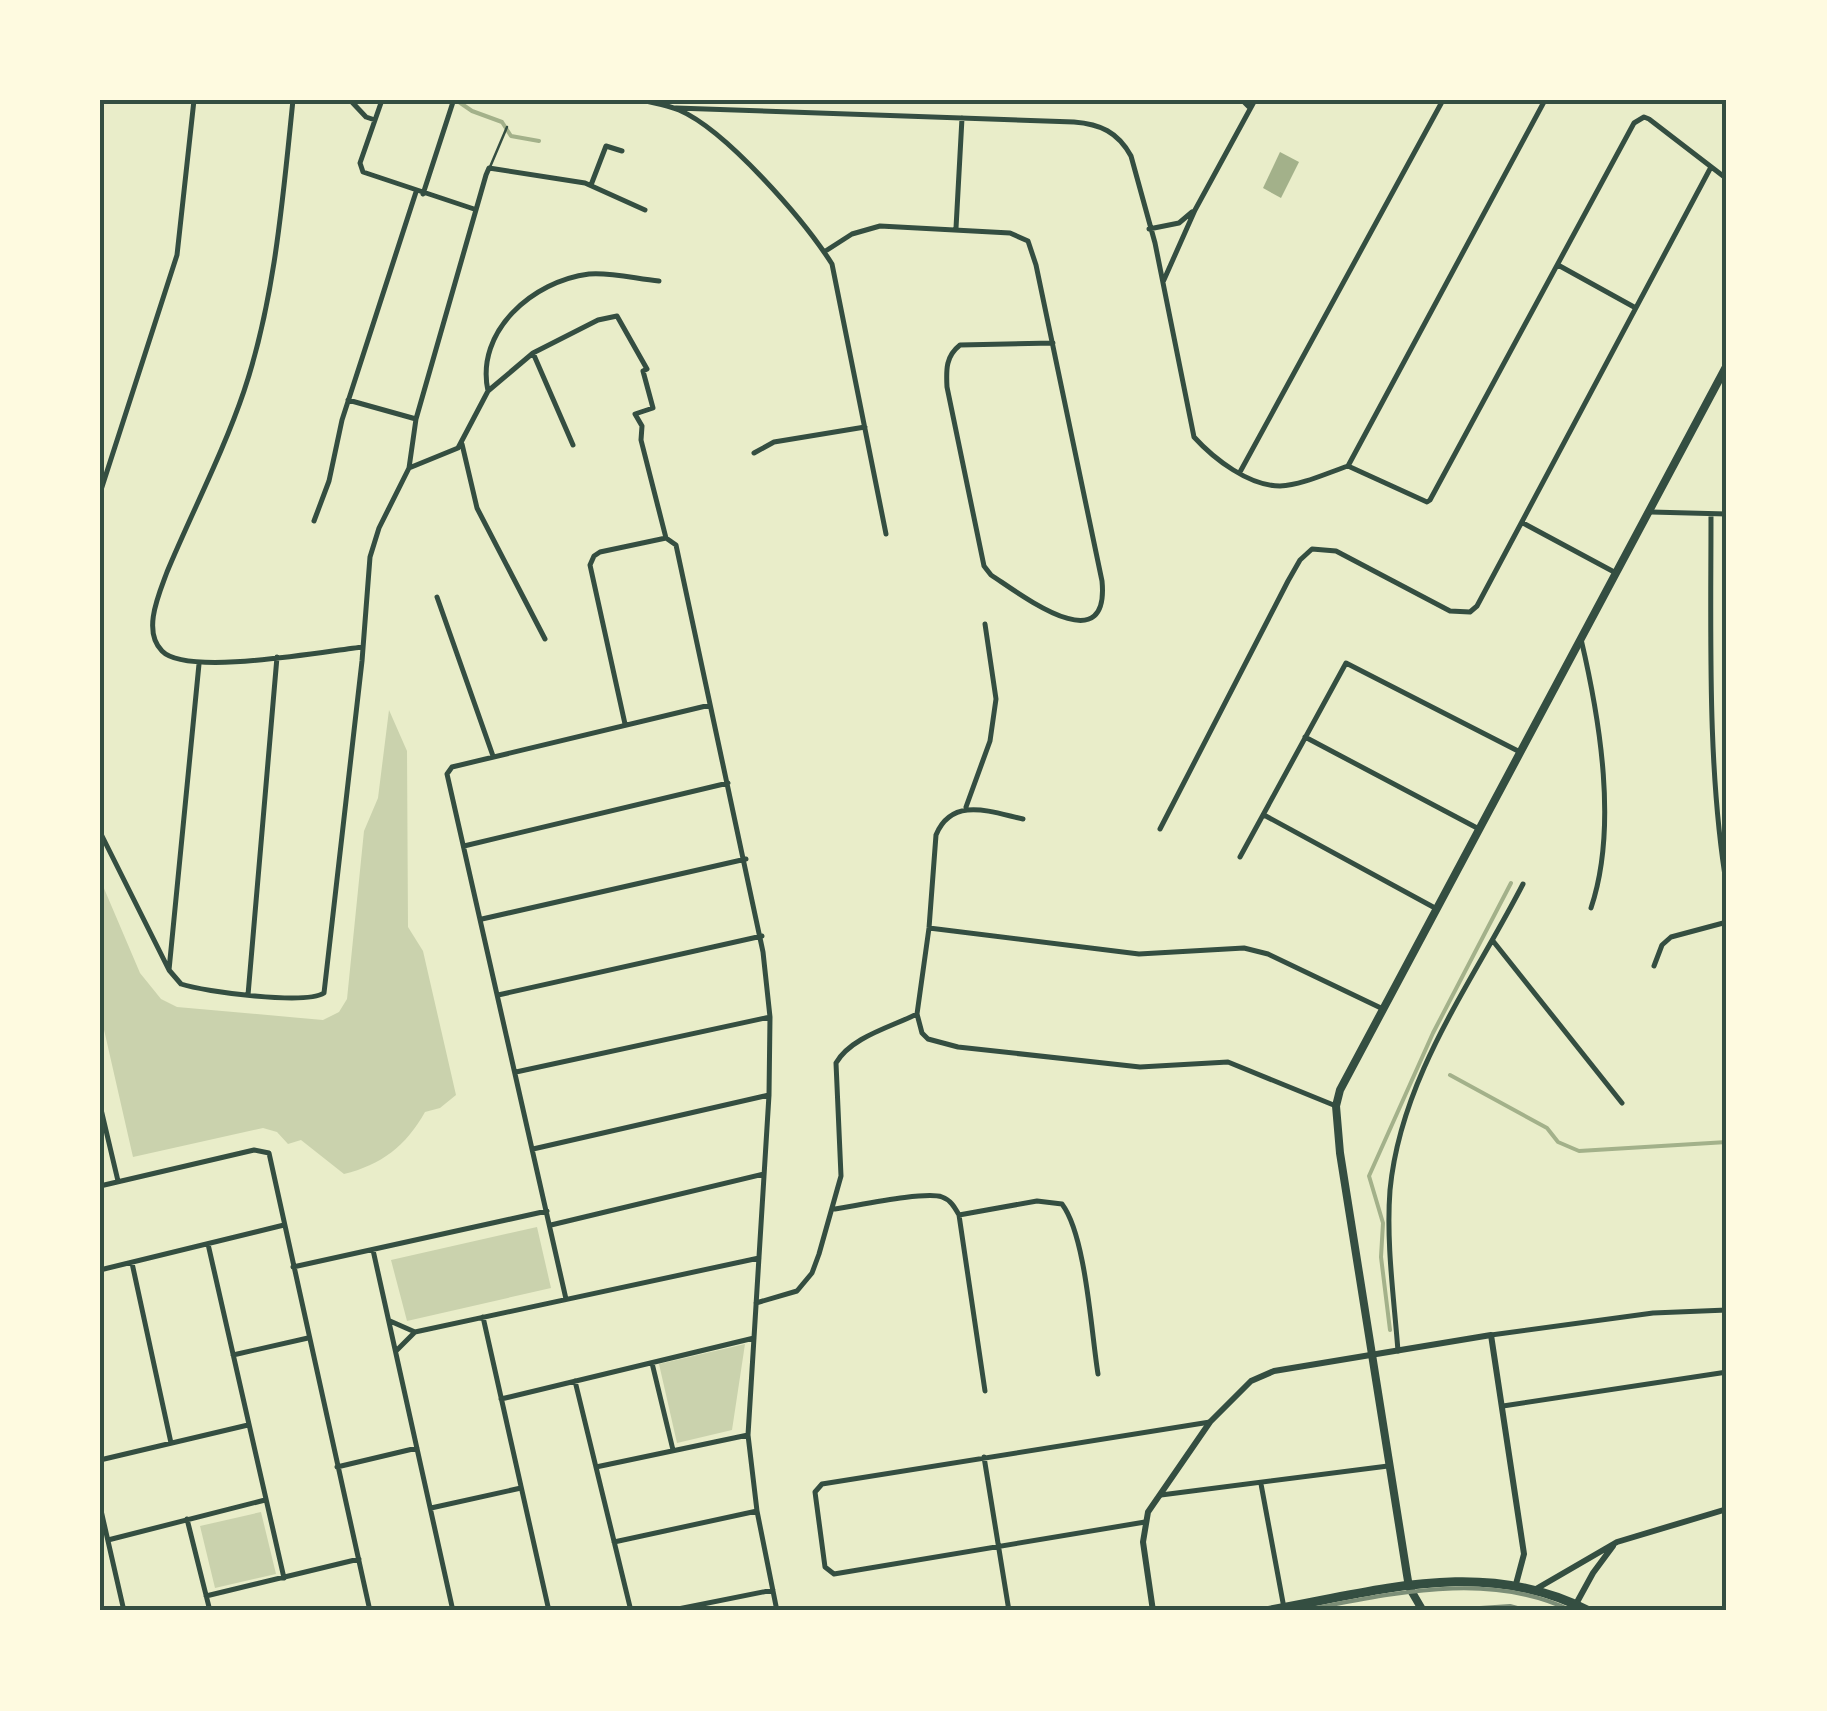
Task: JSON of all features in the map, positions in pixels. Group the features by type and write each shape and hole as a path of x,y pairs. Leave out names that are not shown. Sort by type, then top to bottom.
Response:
{"main road":[{"path":"1423,1611 1409,1586 1340,1154 1336,1106 1340,1090 1435,908 1727,366"},
{"path":"1265,1611 1472,1579 1536,1589 1589,1611"}],"street":[{"path":"100,493 177,255 194,100"},
{"path":"293,100 276,236 256,347 244,391 159,593 154,617 155,642 162,651 199,664 363,647"},
{"path":"350,100 375,120"},
{"path":"382,100 361,168 474,210"},
{"path":"641,100 676,108 1094,123 1110,131 1130,156 1156,243 1194,437 1215,459 1270,485 1283,486 1348,466 1425,502 1430,500 1634,122 1649,118 1727,179"},
{"path":"1242,100 1250,108"},
{"path":"1161,284 1195,210 1254,100"},
{"path":"1240,472 1443,100"},
{"path":"1348,466 1545,100"},
{"path":"314,521 348,400 453,102"},
{"path":"676,108 709,128 753,170 824,252 837,278 886,534"},
{"path":"956,228 962,118"},
{"path":"591,186 603,149 609,145 622,151"},
{"path":"1160,829 1288,581 1300,560 1312,550 1336,551 1450,611 1461,613 1477,606 1711,166"},
{"path":"100,832 168,970 187,986 248,995 321,996 326,984 370,557 379,528 409,468 416,419 489,168 556,176 591,186 645,210"},
{"path":"1149,229 1179,223 1195,210"},
{"path":"824,252 866,228 956,228 1010,234 1028,241 1053,343 1103,593 1098,612 1079,621 1053,614 991,575 984,566 947,386 950,353 960,345 1053,343"},
{"path":"1558,264 1634,306"},
{"path":"488,391 486,367 496,333 506,318 537,294 591,274 660,281"},
{"path":"409,468 450,453 462,444 488,391 533,353 610,316 623,322 647,369 643,371 653,408 635,414 642,426 641,440 666,538"},
{"path":"533,353 572,445"},
{"path":"348,400 416,419"},
{"path":"754,453 774,442 866,427"},
{"path":"462,444 477,508 545,639"},
{"path":"1651,512 1727,514"},
{"path":"1711,514 1712,656 1727,888"},
{"path":"1523,523 1616,573"},
{"path":"625,724 590,565 600,552 666,538 676,544 762,936 770,1017 770,1095 748,1435 757,1511 777,1611"},
{"path":"438,597 493,756"},
{"path":"966,808 990,741 996,699 985,624"},
{"path":"1580,638 1600,740 1602,780 1600,878 1591,908"},
{"path":"248,995 278,657"},
{"path":"1240,858 1342,665 1350,662 1520,752"},
{"path":"168,970 199,664"},
{"path":"566,1299 447,778 452,767 710,705"},
{"path":"1304,737 1479,829"},
{"path":"464,846 728,783"},
{"path":"1023,820 966,808 946,818 936,835 917,1014 922,1033 938,1044 1140,1067 1228,1062 1336,1106"},
{"path":"1264,816 1435,908"},
{"path":"482,919 746,859"},
{"path":"1398,1351 1390,1191 1403,1122 1452,1008 1523,884"},
{"path":"1654,966 1662,945 1671,937 1727,922"},
{"path":"929,928 1139,954 1244,948 1268,954 1383,1008"},
{"path":"498,995 762,936"},
{"path":"1493,941 1622,1103"},
{"path":"756,1302 797,1291 812,1273 834,1210 841,1176 836,1064 842,1054 859,1042 917,1014"},
{"path":"516,1072 770,1017"},
{"path":"533,1149 770,1095"},
{"path":"100,1105 118,1182"},
{"path":"100,1186 254,1150 269,1153 370,1611"},
{"path":"551,1225 764,1174"},
{"path":"834,1210 940,1196 952,1204 958,1215 984,1391"},
{"path":"958,1215 1037,1201 1062,1204 1072,1217 1098,1374"},
{"path":"293,1268 547,1211"},
{"path":"100,1270 284,1225"},
{"path":"208,1244 284,1578"},
{"path":"373,1250 453,1611"},
{"path":"396,1351 415,1332 759,1258"},
{"path":"132,1263 171,1443"},
{"path":"1153,1611 1143,1542 1145,1522 1158,1496 1210,1422 1260,1376 1491,1335 1653,1314 1727,1310"},
{"path":"483,1317 549,1611"},
{"path":"390,1321 415,1332"},
{"path":"1491,1335 1524,1554 1516,1584"},
{"path":"233,1356 308,1338"},
{"path":"501,1399 754,1338"},
{"path":"652,1363 673,1450"},
{"path":"1500,1406 1727,1372"},
{"path":"576,1381 631,1611"},
{"path":"1145,1522 839,1574 826,1567 816,1492 822,1484 1210,1422"},
{"path":"100,1460 248,1425"},
{"path":"596,1466 748,1435"},
{"path":"337,1467 417,1448"},
{"path":"984,1457 1010,1611"},
{"path":"1158,1496 1390,1466"},
{"path":"1261,1484 1284,1608"},
{"path":"430,1508 521,1488"},
{"path":"108,1540 265,1500"},
{"path":"100,1506 124,1611"},
{"path":"1536,1589 1617,1542 1727,1508"},
{"path":"614,1542 757,1511"},
{"path":"187,1519 210,1611"},
{"path":"1574,1608 1593,1573 1617,1542"},
{"path":"206,1596 358,1559"},
{"path":"668,1611 773,1590"}],"lane":[{"path":"489,168 507,127"}],"shaded area":[{"path":"1280,152 1299,162 1281,198 1263,188"},
{"path":"389,710 407,751 408,927 423,951 456,1095 440,1108 425,1112 410,1135 391,1152 344,1174 301,1140 288,1144 277,1132 263,1128 133,1157 100,1012 100,879 140,973 161,999 177,1007 323,1020 339,1012 347,999 364,831 378,798"},
{"path":"537,1227 551,1288 407,1321 391,1260"},
{"path":"745,1344 732,1430 677,1443 659,1364"},
{"path":"261,1512 276,1574 215,1588 200,1526"}],"waterway":[{"path":"456,100 472,111 502,122 511,136 539,141"},
{"path":"1390,1330 1381,1257 1383,1223 1369,1176 1433,1033 1511,883"},
{"path":"1450,1075 1547,1128 1558,1142 1579,1151 1727,1142"}],"railway":[{"path":"1299,1611 1402,1593 1472,1588 1540,1598 1572,1611"},
{"path":"1435,1611 1510,1606 1529,1611"}]}
